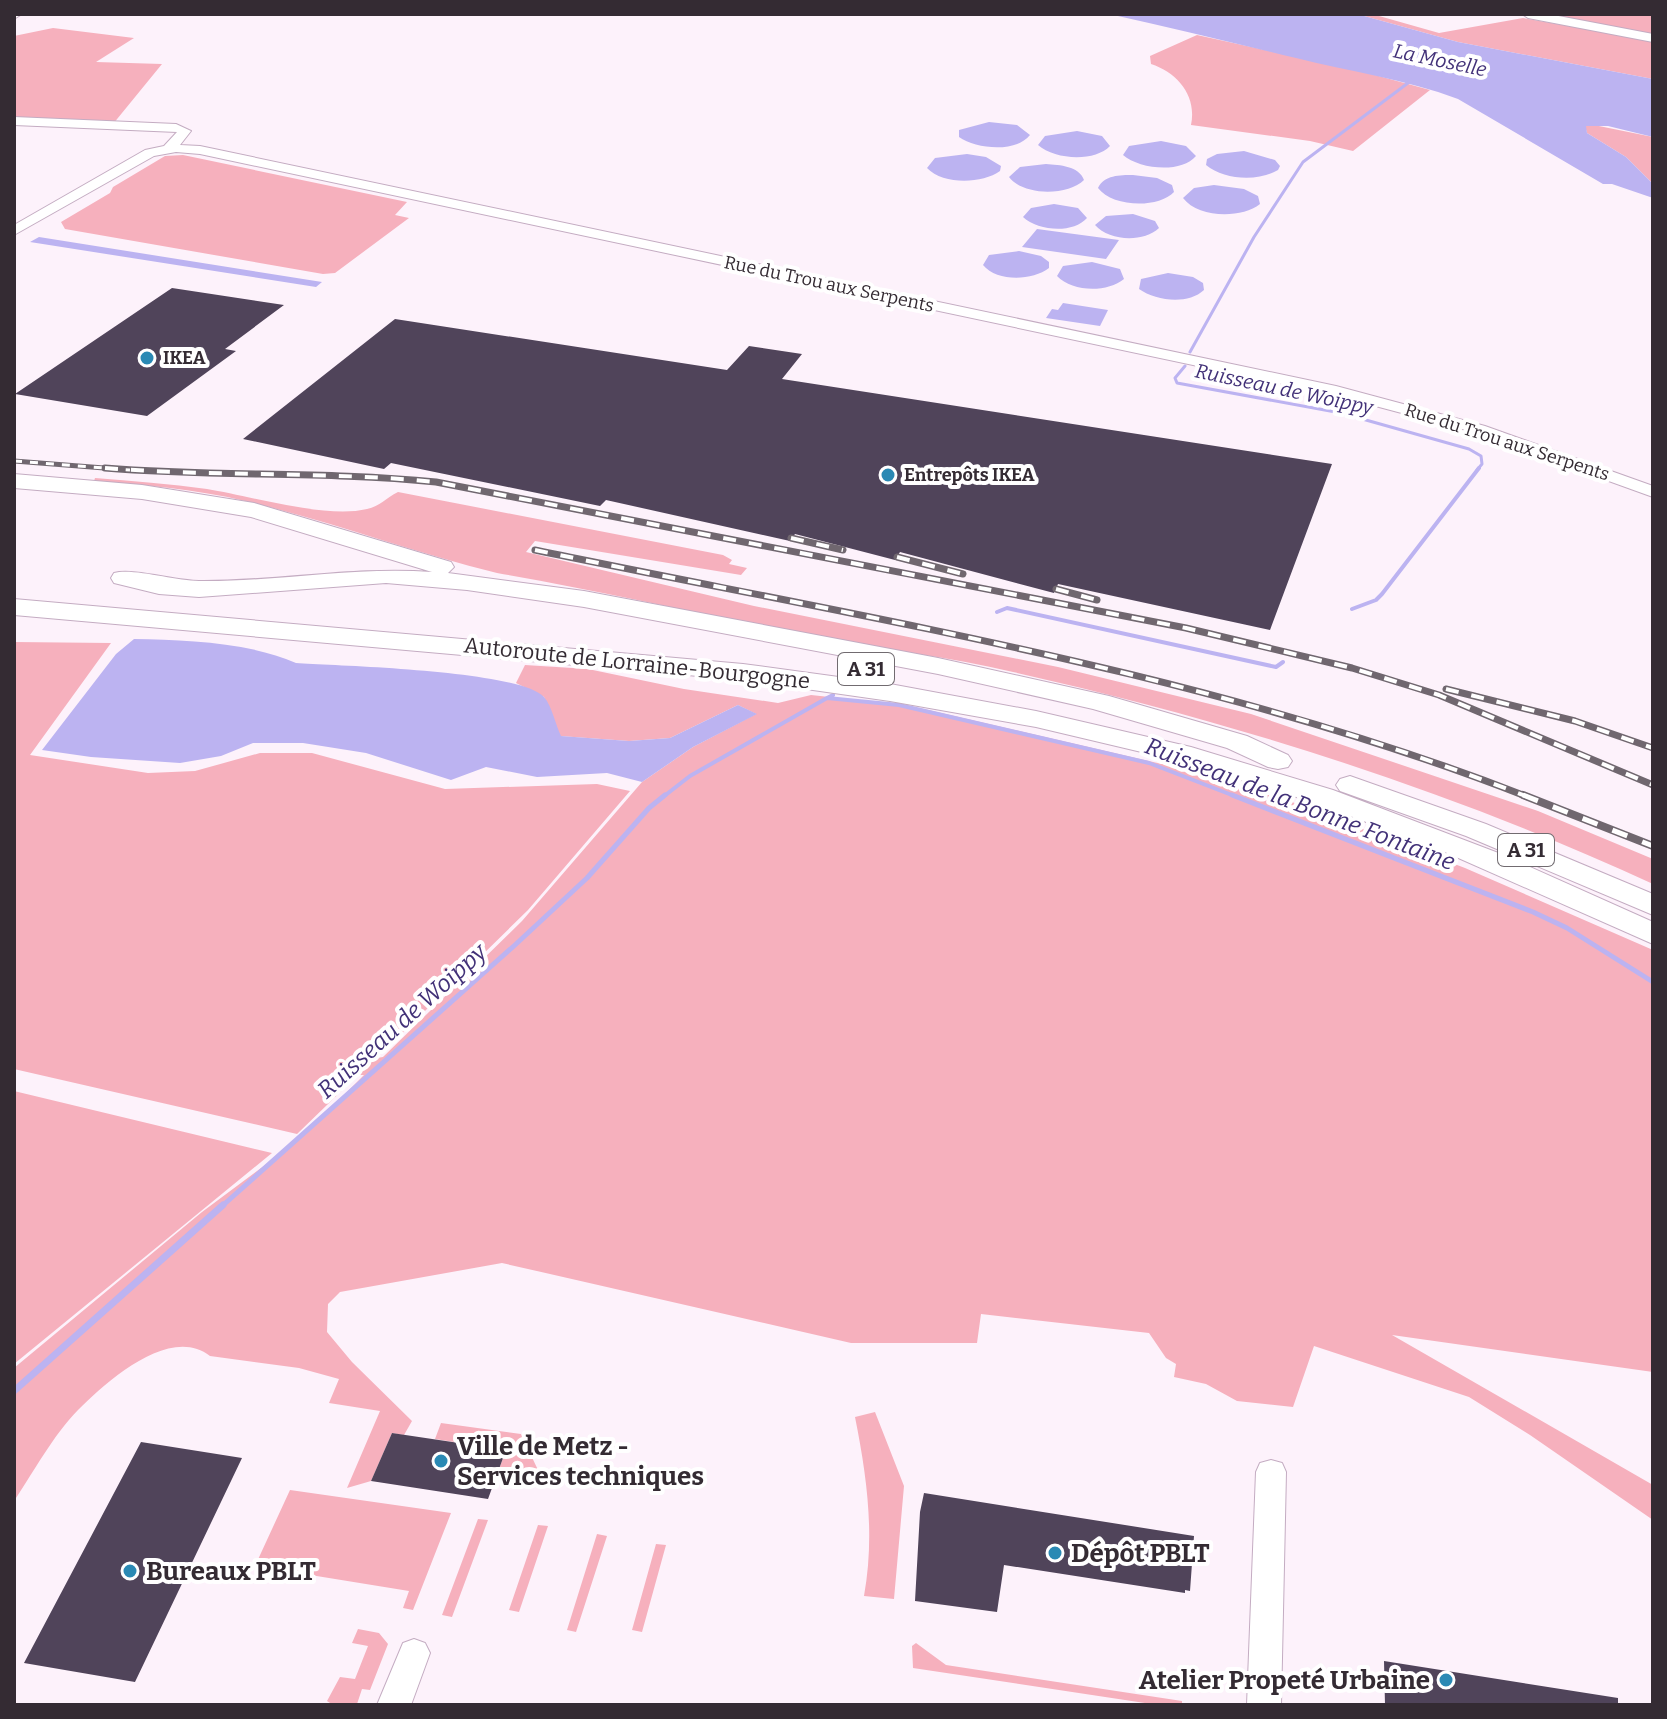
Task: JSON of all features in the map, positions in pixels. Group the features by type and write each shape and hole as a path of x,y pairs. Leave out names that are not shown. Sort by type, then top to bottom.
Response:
{"highway":[{"path":"14,481 142,492 254,510 417,561 584,599 938,666 1099,702 1237,742 1278,761"},
{"path":"123,578 159,586 199,589 386,576 458,581 584,599"},
{"name":"Autoroute de Lorraine-Bourgogne","path":"14,590 809,661 1026,697 1148,725 1278,761 1476,830 1653,905"},
{"name":"Autoroute de Lorraine-Bourgogne","path":"14,607 743,672 844,684 969,705 1198,758 1324,796 1464,849 1653,934"},
{"path":"14,624 169,628 195,623"}],"main road":[{"path":"1528,14 1653,38"}],"street":[{"path":"14,121 176,128 185,131 169,149"},
{"name":"Rue du Trou aux Serpents","path":"14,231 150,153 169,149 200,150 1336,391 1491,433 1653,492"},
{"path":"1264,1705 1271,1472"},
{"path":"394,1705 414,1653"}],"shaded area":[{"path":"1357,14 1372,14 1439,33 1523,18 1653,41 1653,79 1458,42"},
{"path":"1543,14 1653,14 1653,34"},
{"path":"53,28 134,38 96,62 162,64 113,124 14,118 14,36"},
{"path":"1197,35 1430,90 1353,151 1310,141 1191,125 1188,95 1169,73 1151,64 1150,56"},
{"path":"1589,124 1653,137 1653,184 1626,157 1587,133 1585,126"},
{"path":"183,155 407,202 395,215 409,218 335,273 323,274 65,229 61,222 110,193 113,187 165,156"},
{"path":"95,478 207,489 331,511 367,509 398,492 723,555 732,560 729,564 747,568 741,575 535,541 526,552 754,606 1058,667 1251,714 1538,811 1653,859 1653,884 1498,818 1339,761 1095,691 989,667 823,638 497,573 277,509 226,497 94,481"},
{"path":"14,642 111,643 30,755 148,773 195,771 260,753 312,753 445,789 597,784 630,791 528,910 377,1058 383,1057 522,921 642,782 693,747 756,714 738,705 670,738 629,741 560,736 544,697 516,683 525,665 588,669 684,689 778,703 811,695 924,709 1179,768 1292,802 1465,868 1653,950 1653,1372 1392,1335 1653,1485 1653,1520 1469,1397 1314,1346 1293,1407 1237,1401 1206,1384 1174,1377 1176,1364 1166,1358 1149,1333 981,1314 977,1343 851,1343 502,1263 340,1292 328,1304 327,1332 352,1362 412,1421 404,1435 392,1433 371,1481 347,1488 380,1411 329,1403 339,1379 299,1368 210,1356 194,1348 176,1347 140,1360 90,1398 61,1430 14,1501 14,1368 202,1212 300,1139 364,1075 358,1075 297,1134 14,1069"},
{"path":"14,1091 272,1153 14,1364"},
{"path":"875,1412 904,1486 894,1599 864,1596 869,1551 868,1506 855,1417"},
{"path":"441,1423 521,1434 546,1487 498,1472 506,1450 435,1439"},
{"path":"290,1490 451,1513 413,1610 403,1608 409,1591 255,1566"},
{"path":"478,1519 488,1520 452,1617 442,1615"},
{"path":"538,1525 548,1526 519,1612 509,1610"},
{"path":"597,1534 607,1536 576,1632 567,1630"},
{"path":"656,1544 666,1545 642,1632 632,1630"},
{"path":"358,1629 379,1633 388,1644 370,1690 362,1689 357,1704 362,1705 333,1705 327,1701 340,1677 355,1679 368,1646 352,1643"},
{"path":"916,1643 946,1665 1182,1701 1182,1705 1158,1705 913,1668 912,1646"}],"water":[{"name":"La Moselle","path":"1109,14 1357,14 1458,42 1653,79 1653,137 1608,126 1586,126 1587,133 1626,157 1653,184 1653,198 1612,184 1603,184 1458,99 1438,92"},
{"path":"989,122 1017,125 1030,135 1024,141 1006,147 975,144 959,137 959,130"},
{"path":"1077,131 1102,136 1110,146 1095,155 1075,157 1054,154 1038,145 1045,136"},
{"path":"1161,141 1186,146 1196,156 1181,165 1160,168 1139,164 1123,155 1129,146"},
{"path":"1244,151 1275,160 1280,166 1270,174 1241,178 1222,174 1206,165 1207,159 1217,154"},
{"path":"967,154 986,157 1001,166 1000,171 963,181 934,174 927,168 935,158"},
{"path":"1046,164 1073,169 1084,180 1068,189 1046,192 1024,188 1009,177 1020,167"},
{"path":"1133,175 1157,178 1172,185 1174,192 1157,201 1135,204 1114,199 1098,188 1108,178"},
{"path":"1214,185 1244,189 1258,196 1260,204 1242,212 1220,214 1199,209 1183,198 1194,188"},
{"path":"1054,204 1078,208 1087,218 1073,227 1055,229 1029,222 1023,217 1031,208"},
{"path":"1133,214 1155,221 1159,228 1144,236 1126,238 1109,234 1095,225 1106,216"},
{"path":"1037,229 1119,240 1106,259 1022,247"},
{"path":"39,237 322,282 316,287 30,242"},
{"path":"1019,251 1041,256 1049,262 1049,268 1015,278 989,271 983,265 989,255"},
{"path":"1092,262 1120,269 1124,279 1108,287 1090,289 1071,285 1057,276 1063,266"},
{"path":"1168,273 1193,277 1203,283 1204,290 1189,298 1172,300 1139,289 1141,279"},
{"path":"1063,303 1108,310 1100,326 1046,318 1052,309 1058,310"},
{"path":"134,639 237,646 296,663 427,671 500,681 528,688 544,697 561,736 629,741 670,738 738,705 757,714 693,747 642,782 607,773 537,777 486,767 451,780 366,753 303,743 253,743 221,756 180,763 42,750 116,654"}],"building":[{"name":"IKEA","path":"172,288 284,305 225,349 236,351 147,416 15,394"},
{"name":"Entrepôts IKEA","path":"395,319 727,370 749,346 802,354 782,379 1332,464 1270,630 1058,584 1054,593 900,552 895,560 795,534 790,541 606,500 600,506 391,463 384,469 243,439"},
{"name":"Ville de Metz - Services techniques","path":"392,1433 506,1450 488,1499 371,1481"},
{"name":"Bureaux PBLT","path":"141,1442 242,1458 135,1682 24,1663"},
{"name":"Dépôt PBLT","path":"924,1493 1194,1536 1190,1591 1185,1590 1185,1593 1004,1565 997,1612 915,1601 920,1512"},
{"name":"Atelier Propeté Urbaine","path":"1384,1661 1618,1698 1618,1705 1385,1705"}],"waterway":[{"name":"Ruisseau de Woippy","path":"1190,352 1254,237 1303,162 1412,80"},
{"name":"Ruisseau de Woippy","path":"1185,366 1175,378 1177,383 1341,413 1469,449 1481,456 1482,464 1477,470"},
{"name":"Ruisseau de Woippy","path":"1352,609 1376,600 1382,594 1479,468"},
{"name":"Ruisseau de Woippy","path":"997,612 1007,608 1276,667 1283,662"},
{"name":"Ruisseau de la Bonne Fontaine","path":"827,698 833,695"},
{"name":"Ruisseau de Woippy","path":"663,797 690,776 827,698"},
{"name":"Ruisseau de la Bonne Fontaine","path":"827,698 899,705 1149,763 1237,797"},
{"name":"Ruisseau de Woippy","path":"221,1207 515,945 587,878 649,808 665,795"},
{"name":"Ruisseau de la Bonne Fontaine","path":"1232,795 1533,912 1567,928 1653,982"},
{"name":"Ruisseau de Woippy","path":"14,1391 223,1205"}],"railway":[{"path":"14,461 130,470"},
{"path":"105,468 353,476 436,482 1186,628 1352,668 1439,695 1653,785"},
{"path":"791,538 843,550"},
{"path":"535,550 1037,652 1162,682 1286,715 1408,753 1528,797"},
{"path":"897,557 963,574"},
{"path":"1056,589 1097,600"},
{"path":"1446,689 1575,721 1653,748"},
{"path":"1523,795 1653,846"}],"place":[{"name":"IKEA","path":"147,358"},
{"name":"Entrepôts IKEA","path":"888,475"},
{"name":"Ville de Metz - Services techniques","path":"441,1461"},
{"name":"Dépôt PBLT","path":"1055,1553"},
{"name":"Bureaux PBLT","path":"130,1571"},
{"name":"Atelier Propeté Urbaine","path":"1446,1680"}]}
